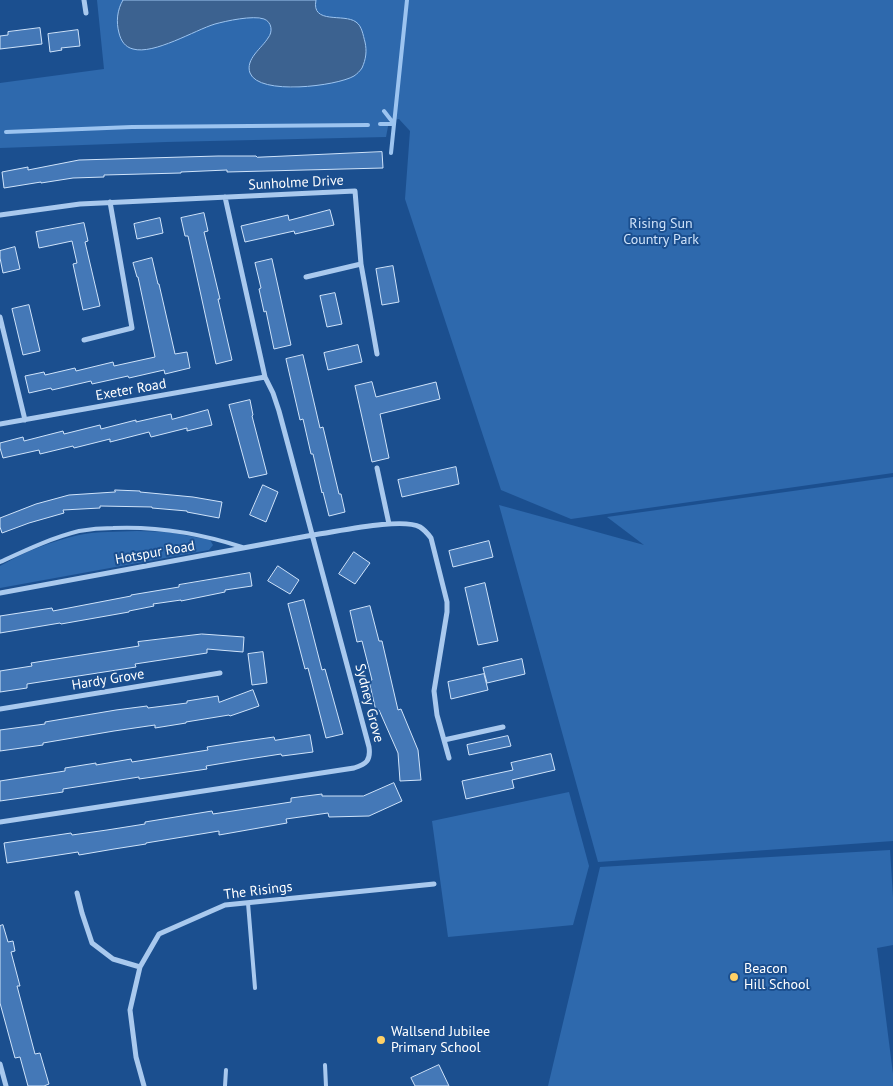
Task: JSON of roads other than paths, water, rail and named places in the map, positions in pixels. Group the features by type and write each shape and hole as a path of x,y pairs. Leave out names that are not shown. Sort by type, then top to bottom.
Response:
{"street":[{"path":"84,0 86,13"},
{"name":"Sunholme Drive","path":"0,215 80,204 355,191 361,264 377,354"},
{"path":"225,197 265,377"},
{"path":"84,340 132,328 110,202"},
{"path":"306,277 361,264"},
{"path":"0,317 25,420"},
{"name":"Exeter Road","path":"0,424 265,377"},
{"name":"Sydney Grove","path":"0,822 354,768 362,766 368,761 369,747 313,535 279,411 265,377"},
{"path":"377,468 389,524"},
{"name":"Hotspur Road","path":"0,593 313,535 389,524 412,524 420,527 431,538 447,602 434,691 437,715 449,758"},
{"name":"Hardy Grove","path":"0,709 220,673"},
{"path":"444,740 503,727"},
{"name":"The Risings","path":"144,1086 136,1057 130,1010 140,967 159,934 225,905 434,884"},
{"path":"77,893 92,943 113,959 140,967"},
{"path":"0,1064 6,1086"}],"lane":[{"path":"0,562 54,538 80,531 103,528 169,529 217,539 244,548"},
{"path":"248,903 255,988"},
{"path":"325,1065 326,1086"},
{"path":"225,1086 226,1070"}],"waterway":[{"path":"391,153 407,0"},
{"path":"384,111 394,124"},
{"path":"380,124 394,124"},
{"path":"6,132 132,127 368,125"}],"place":[{"name":"Beacon Hill School","path":"734,977"},
{"name":"Wallsend Jubilee Primary School","path":"381,1040"}],"park label":[{"name":"Rising Sun Country Park","path":"661,232"}]}
